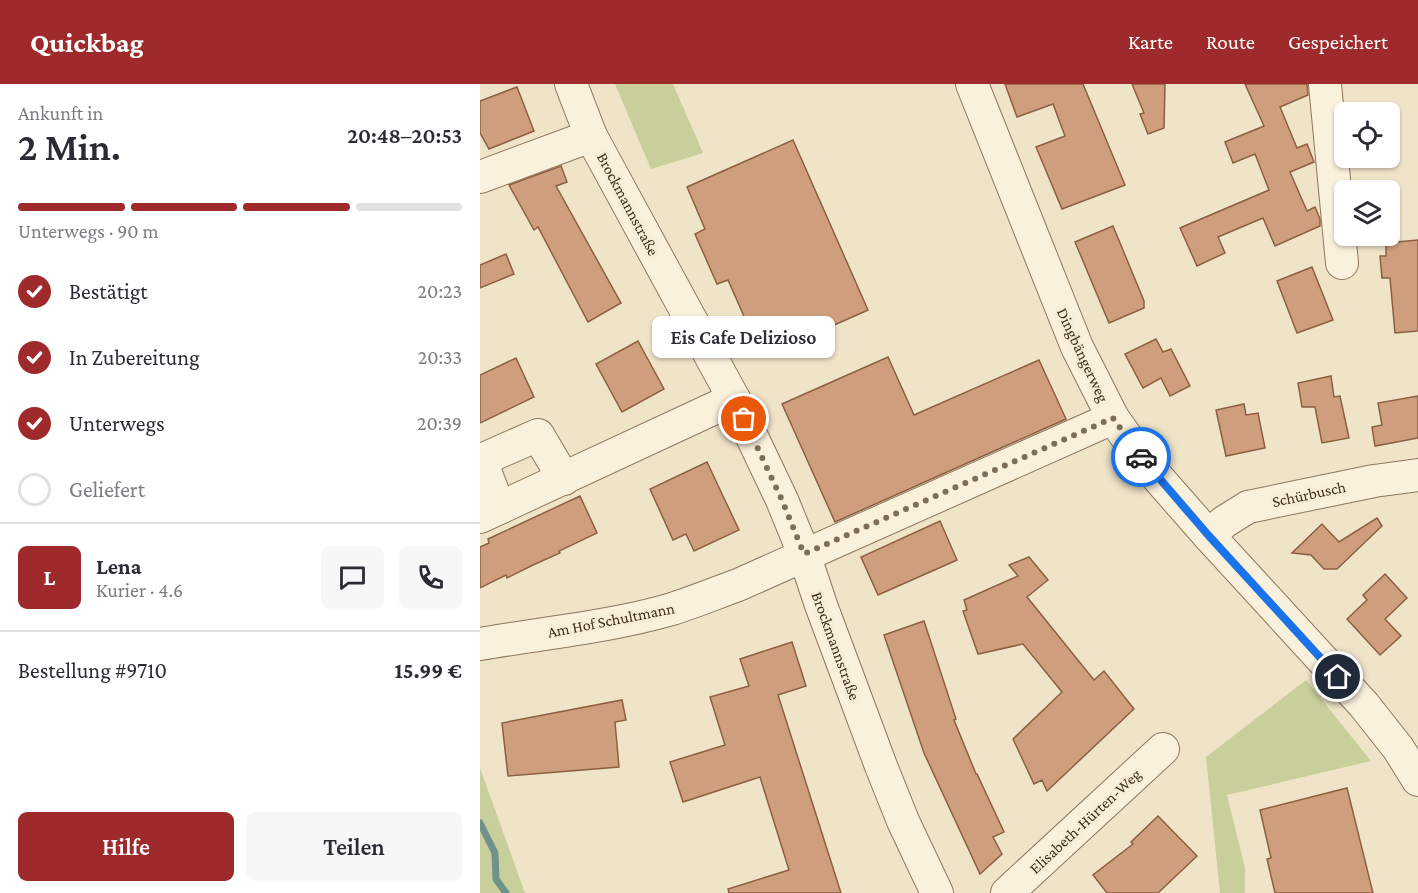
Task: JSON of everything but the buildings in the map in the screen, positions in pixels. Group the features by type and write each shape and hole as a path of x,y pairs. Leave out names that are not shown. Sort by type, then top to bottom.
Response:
{"street":[{"name":"Brockmannstraße","path":"571,84 591,136 734,399 782,500 881,766 903,821 937,893"},
{"name":"Dingbängerweg","path":"972,84 1077,347 1113,418 1145,463 1364,705 1398,748 1418,780"},
{"path":"1325,84 1342,263"},
{"name":"Brockmannstraße","path":"480,177 591,136"},
{"path":"564,479 538,435 481,459 489,513 564,479 734,399"},
{"name":"Am Hof Schultmann","path":"480,644 603,624 672,609 704,598 1113,418"},
{"name":"Schürbusch","path":"1209,536 1224,522 1248,507 1374,481 1418,475"},
{"name":"Elisabeth-Hürten-Weg","path":"1007,893 1164,749"}],"green space":[{"path":"615,84 673,84 703,153 651,169"},
{"path":"1306,680 1371,761 1227,795 1245,868 1245,893 1220,893 1206,757"},
{"path":"480,768 525,893 480,893"}],"waterway":[{"path":"480,823 495,853 496,879 506,893"}],"way so far":[{"path":"744,419 782,500 804,554 1113,418 1141,457"}],"place":[{"name":"Eis Cafe Delizioso","path":"744,419"}],"route":[{"path":"1141,457 1209,536 1338,677"}]}
